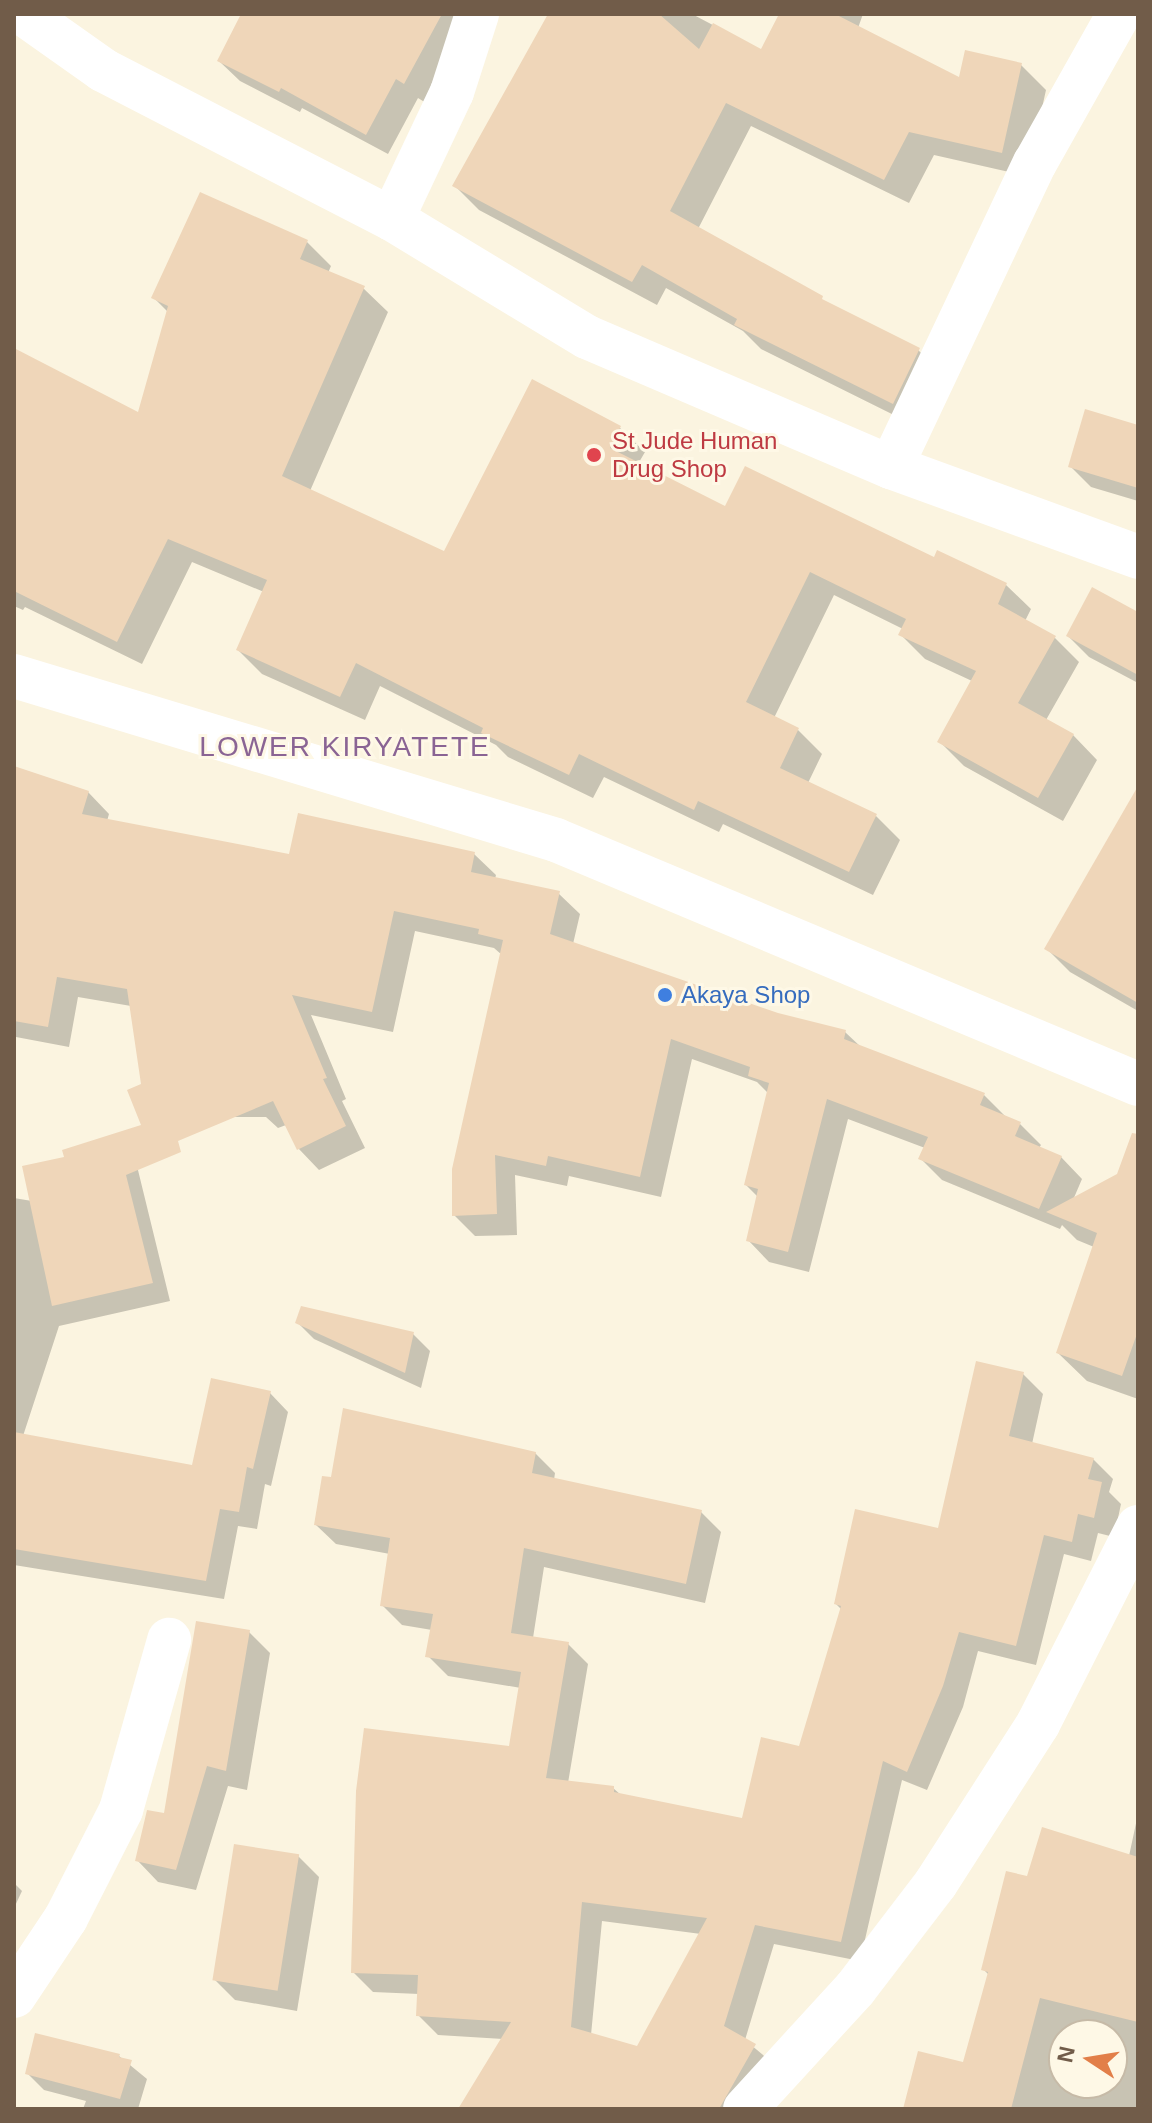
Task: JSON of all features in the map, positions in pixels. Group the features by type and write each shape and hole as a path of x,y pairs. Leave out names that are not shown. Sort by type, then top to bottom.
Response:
{"street":[{"path":"24,14 103,70 392,219 587,337 891,467 1138,557"},
{"path":"392,219 452,92 477,14"},
{"path":"891,467 1035,163 1119,14"},
{"path":"14,676 556,840 1138,1084"},
{"path":"745,2109 855,1989 936,1883 1038,1724 1138,1527"},
{"path":"14,1996 66,1918 121,1810 169,1640"}],"building":[{"path":"241,14 442,14 404,84 396,79 366,135 281,88 279,92 217,61"},
{"path":"548,14 659,14 699,49 713,23 761,49 779,14 835,14 959,77 965,50 1022,63 1002,153 909,132 884,180 726,103 670,211 823,296 822,299 920,348 893,404 734,325 737,319 642,265 632,282 452,186"},
{"path":"200,192 308,240 300,259 365,286 282,476 444,551 532,379 621,426 610,448 725,506 745,466 934,557 937,550 1007,583 998,604 1056,636 1018,703 1074,734 1038,798 937,742 976,671 898,635 906,619 810,572 746,702 799,728 780,768 877,814 849,872 698,801 694,810 579,754 569,775 481,733 483,728 356,663 340,697 236,650 267,580 168,539 117,642 14,591 14,348 138,412 168,306 151,298"},
{"path":"1085,409 1138,425 1138,488 1068,467"},
{"path":"1092,587 1138,612 1138,675 1066,636"},
{"path":"14,766 89,791 82,814 289,854 298,813 475,852 471,872 560,891 550,934 778,1013 846,1030 844,1039 985,1093 980,1105 1021,1122 1015,1136 1062,1156 1039,1209 918,1159 928,1137 827,1099 788,1252 746,1241 758,1189 744,1185 769,1083 748,1076 750,1067 671,1039 640,1177 548,1156 546,1166 495,1155 497,1214 452,1216 452,1169 503,940 478,934 479,929 394,911 372,1012 292,995 327,1078 323,1079 346,1126 297,1150 273,1101 178,1141 181,1152 126,1175 153,1283 52,1306 22,1166 64,1157 62,1150 141,1125 127,1090 141,1084 127,989 57,977 48,1027 14,1021"},
{"path":"1138,786 1138,1003 1044,949"},
{"path":"1132,1133 1138,1134 1138,1331 1122,1376 1056,1353 1097,1233 1046,1212 1117,1174"},
{"path":"301,1306 414,1332 405,1373 295,1323"},
{"path":"976,1361 1024,1372 1009,1436 1094,1458 1088,1479 1102,1482 1094,1518 1078,1514 1072,1542 1044,1535 1016,1646 959,1632 943,1686 907,1772 883,1761 841,1942 755,1925 724,2026 756,2044 719,2109 458,2109 511,2022 416,2016 418,1975 351,1973 356,1791 364,1728 509,1746 521,1672 425,1657 433,1614 380,1606 390,1538 314,1525 322,1476 331,1477 343,1408 536,1452 532,1473 702,1510 686,1584 524,1548 511,1633 569,1642 546,1778 614,1786 614,1792 742,1818 761,1737 799,1746 841,1606 834,1604 855,1509 938,1528","holes":["582,1902 707,1918 637,2046 571,2027"]},
{"path":"211,1378 271,1391 253,1469 247,1467 239,1512 220,1509 206,1581 14,1549 14,1432 192,1465"},
{"path":"196,1621 250,1630 226,1771 207,1766 176,1870 135,1861 147,1810 164,1813"},
{"path":"1042,1827 1138,1857 1138,2022 1040,1998 1011,2109 903,2109 918,2051 963,2062 988,1972 981,1970 1006,1871 1027,1876"},
{"path":"234,1844 299,1854 278,1991 212,1980"},
{"path":"35,2033 120,2054 119,2057 132,2060 120,2099 25,2074"}],"place":[{"name":"St Jude Human Drug Shop","path":"594,455"},
{"name":"Akaya Shop","path":"665,995"}],"district":[{"name":"LOWER KIRYATETE","path":"345,747"}]}
